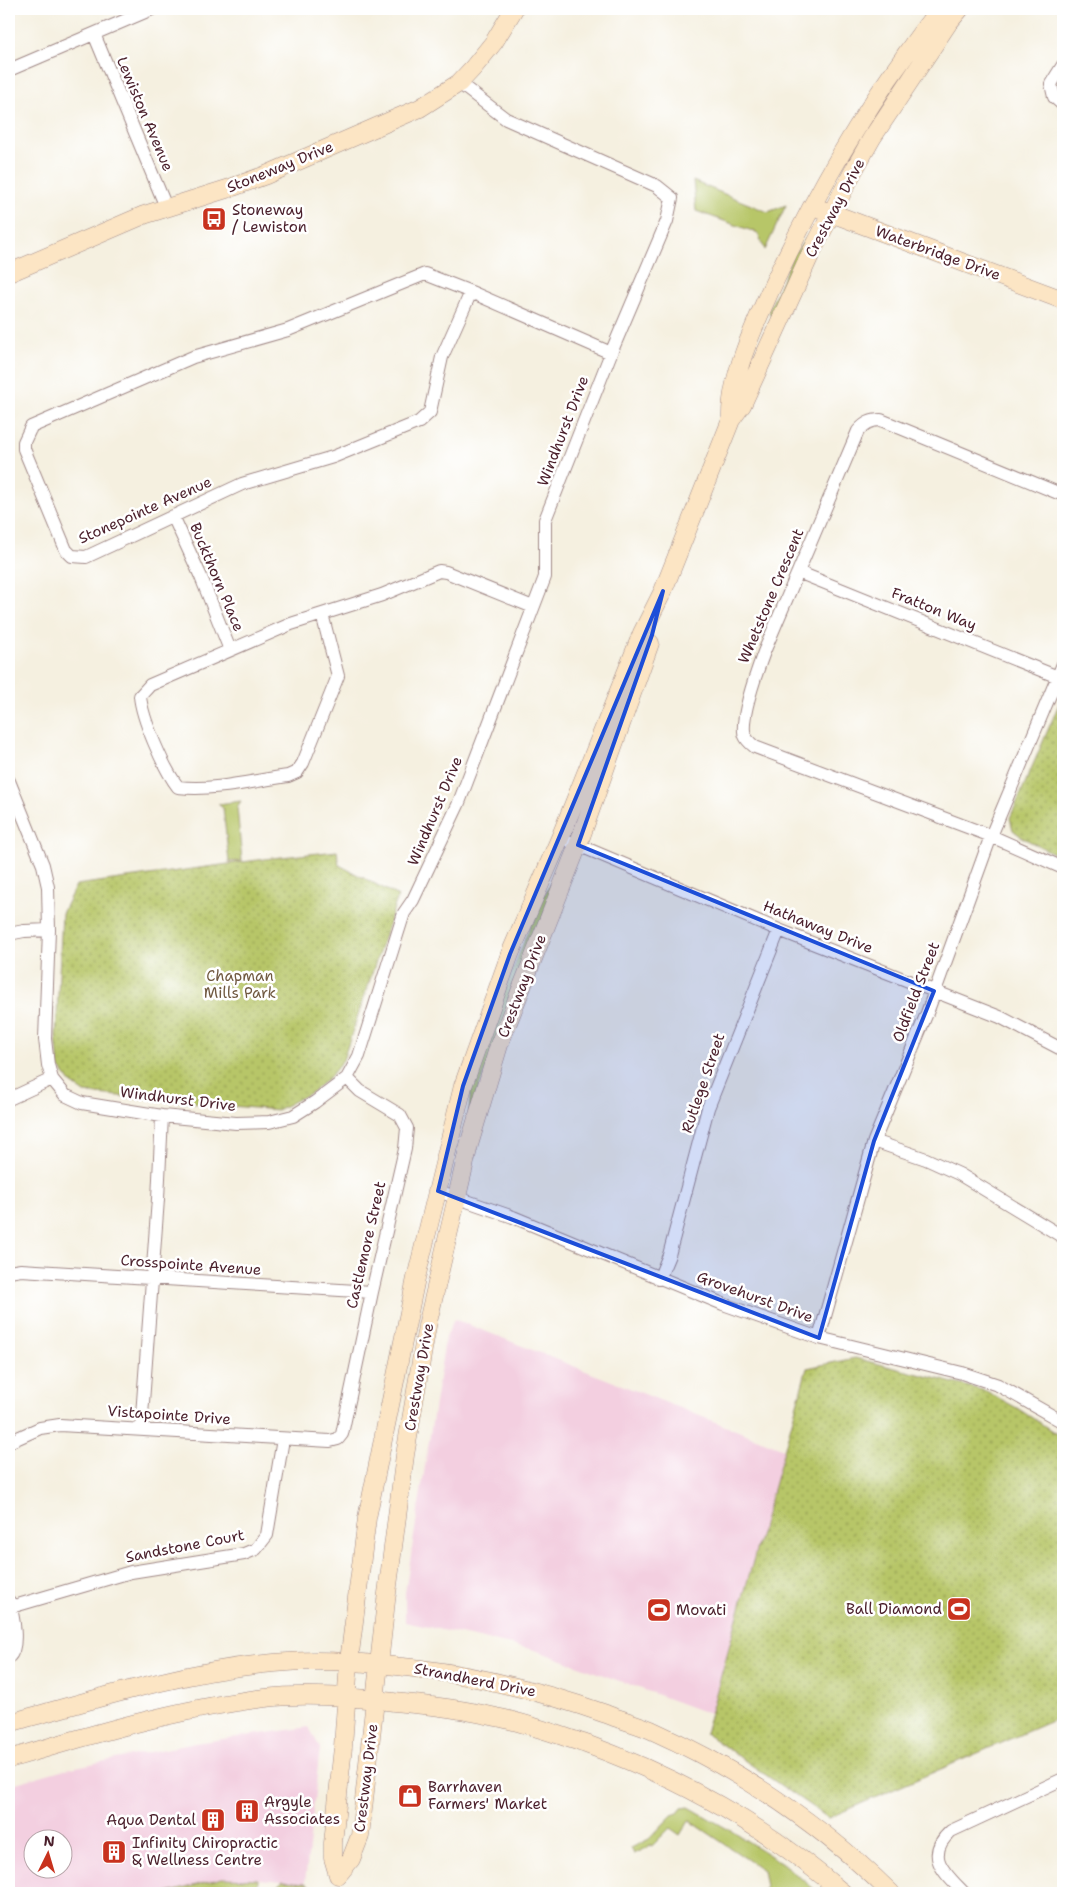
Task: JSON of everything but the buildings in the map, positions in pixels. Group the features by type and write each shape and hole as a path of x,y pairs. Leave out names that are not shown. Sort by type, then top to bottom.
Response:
{"street":[{"path":"9,70 152,9"},
{"name":"Stoneway Drive","path":"9,273 144,215 233,187 292,164 420,108 459,83 485,55 514,9"},
{"name":"Crestway Drive","path":"731,420 730,408 739,368 757,320 790,249 864,115 940,9"},
{"name":"Crestway Drive","path":"663,591 649,645 578,845 499,1046 469,1145 427,1326 412,1408 386,1601 360,1836 351,1859 338,1875 333,1858 333,1843 349,1661 367,1518 416,1278 463,1086 479,1038 527,912 560,838 638,642 663,591 731,420 742,405 811,253 872,138 949,22 960,9"},
{"name":"Lewiston Avenue","path":"94,34 166,207"},
{"path":"1063,65 1051,84 1054,97 1063,105"},
{"name":"Windhurst Drive","path":"52,1079 65,1095 82,1103 162,1116 236,1123 269,1122 293,1116 315,1102 347,1078 359,1056 404,913 413,900 454,813 545,577 546,520 667,221 672,198 657,186 506,119 459,83"},
{"name":"Waterbridge Drive","path":"813,206 1063,300"},
{"name":"Stonepointe Avenue","path":"471,292 442,357 430,412 420,422 332,457 242,484 86,557 72,556 66,550 24,450 24,442 31,428 193,358 288,330 425,274 471,292 612,353"},
{"name":"Whetstone Crescent","path":"991,836 755,747 749,743 744,734 744,721 756,672 858,431 864,424 872,420 881,420 1063,495"},
{"name":"Buckthorn Place","path":"173,516 201,577 230,650"},
{"path":"322,614 338,676 303,763 297,772 288,776 226,786 178,788 170,778 141,709 140,696 150,685 292,624 322,614 382,595 439,571 446,572 532,607"},
{"name":"Fratton Way","path":"798,572 1058,677"},
{"name":"Oldfield Street","path":"819,1338 874,1140 927,1013 991,836 1063,664"},
{"path":"9,781 43,865 50,898 45,1039 48,1066 52,1079 9,1099"},
{"path":"991,836 1063,868"},
{"name":"Hathaway Drive","path":"560,838 779,930 1000,1017 1063,1050"},
{"path":"9,934 24,930 50,930"},
{"name":"Rutlege Street","path":"659,1279 669,1255 708,1108 779,930"},
{"name":"Castlemore Street","path":"330,1441 338,1439 344,1430 372,1292 405,1149 407,1128 400,1115 360,1091 347,1078"},
{"path":"141,1430 162,1116"},
{"path":"874,1140 926,1159 959,1174 1063,1237"},
{"name":"Grovehurst Drive","path":"438,1191 513,1217 723,1304 819,1338 962,1373 998,1385 1063,1422"},
{"name":"Crosspointe Avenue","path":"9,1272 21,1270 372,1292"},
{"name":"Vistapointe Drive","path":"9,1442 40,1428 60,1425 330,1441"},
{"name":"Sandstone Court","path":"10,1604 131,1572 244,1554 256,1549 267,1535 283,1439"},
{"path":"9,1657 15,1647 10,1604"},
{"name":"Strandherd Drive","path":"9,1722 134,1688 212,1671 274,1663 349,1661 453,1673 531,1690 575,1703 650,1730 727,1769 761,1789 851,1856 891,1893"},
{"path":"9,1759 108,1730 211,1707 267,1698 346,1697 462,1710 534,1727 611,1754 676,1782 734,1812 781,1844 843,1893"},
{"path":"964,1893 942,1869 939,1861 937,1854 939,1845 944,1837 951,1831 1063,1779"}],"highlighted area":[{"path":"663,591 652,635 578,845 934,991 874,1141 819,1338 438,1191 463,1086 510,954"}],"shaded area":[{"path":"454,1319 784,1449 710,1714 535,1650 405,1622 405,1593 445,1340"},
{"path":"309,1727 320,1748 305,1883 222,1878 167,1893 9,1893 9,1785 61,1770 195,1743"}],"green space":[{"path":"693,181 768,212 786,205 765,250 758,233 696,211"},
{"path":"807,238 811,238 773,315 770,314 769,310 793,255"},
{"path":"1063,695 1063,858 1023,838 1013,830 1010,818"},
{"path":"241,801 237,807 242,861 229,862 223,808 218,804"},
{"name":"Chapman Mills Park","path":"337,851 339,865 398,896 343,1060 330,1077 312,1092 277,1110 85,1093 71,1083 59,1067 56,1036 62,913 76,885"},
{"path":"558,871 561,872 469,1114 471,1085 490,1027 538,906"},
{"path":"855,1358 986,1391 1017,1408 1063,1438 1063,1716 828,1818 705,1733 807,1368"},
{"path":"689,1807 782,1863 819,1893 761,1893 766,1887 763,1870 689,1820 680,1835 670,1828 653,1845 634,1854 631,1848 649,1839 672,1815 678,1813 682,1808"},
{"path":"222,1878 258,1879 257,1893 167,1893"},
{"path":"283,1881 305,1883 310,1886 309,1893 276,1893 278,1885"}],"place":[{"name":"Stoneway / Lewiston","path":"214,219"},
{"name":"Ball Diamond","path":"959,1609"},
{"name":"Movati","path":"659,1610"},
{"name":"Barrhaven Farmers' Market","path":"410,1796"},
{"name":"Argyle Associates","path":"247,1811"},
{"name":"Aqua Dental","path":"213,1820"},
{"name":"Infinity Chiropractic & Wellness Centre","path":"114,1852"}]}
